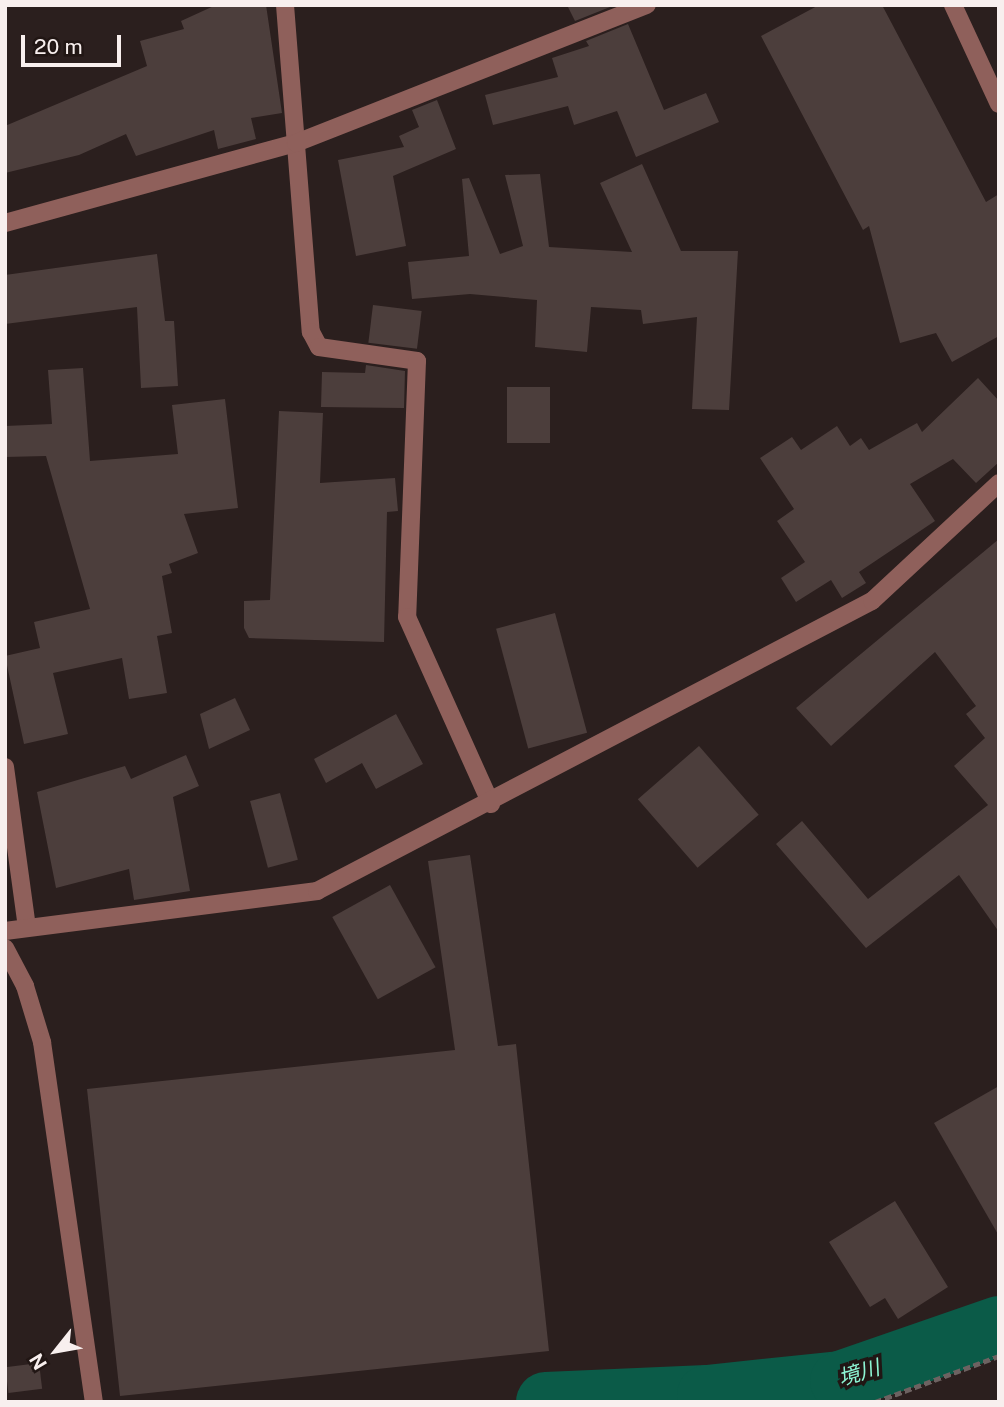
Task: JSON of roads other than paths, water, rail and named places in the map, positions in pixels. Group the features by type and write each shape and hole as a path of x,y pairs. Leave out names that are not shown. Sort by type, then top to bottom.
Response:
{"street":[{"path":"285,5 311,332 319,347 417,361 408,617 491,804"},
{"path":"5,223 296,143 647,5"},
{"path":"953,5 999,104"},
{"path":"5,931 317,891 491,804 872,601 999,483"},
{"path":"5,766 27,928"},
{"path":"5,948 25,986 42,1042 94,1402"}],"waterway":[{"name":"境川","path":"546,1402 707,1395 840,1381 999,1326"}]}
